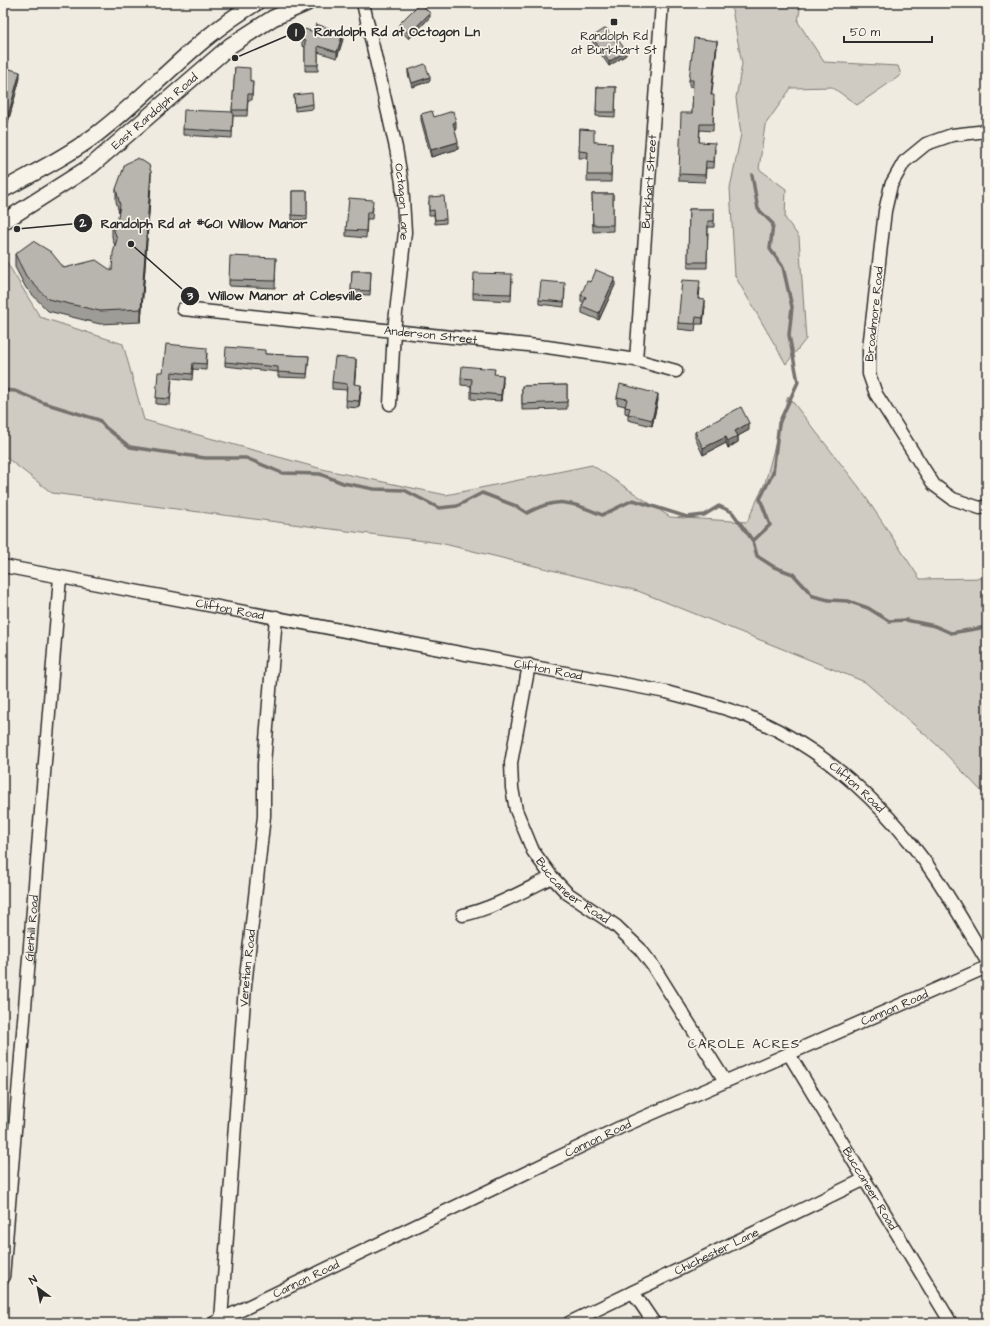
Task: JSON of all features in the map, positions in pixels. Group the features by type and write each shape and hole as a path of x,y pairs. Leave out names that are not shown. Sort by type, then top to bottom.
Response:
{"main road":[{"name":"East Randolph Road","path":"3,190 55,162 97,134 220,26 256,3"},
{"name":"East Randolph Road","path":"3,222 91,166 231,44 273,18 307,3"}],"street":[{"name":"Octagon Lane","path":"363,3 396,148 402,184 405,232 394,331 390,404"},
{"name":"Burkhart Street","path":"636,360 662,3"},
{"name":"Broadmore Road","path":"987,131 952,135 926,144 904,162 891,185 886,211 869,348 869,374 876,394 934,485 953,499 980,508 987,506"},
{"name":"Anderson Street","path":"183,309 547,347 636,360 676,371"},
{"name":"Clifton Road","path":"3,566 666,692 709,703 747,716 793,739 851,779 897,826 924,860 987,961"},
{"name":"Glenhill Road","path":"3,1278 60,577"},
{"name":"Venetian Road","path":"218,1321 246,979 264,816 264,764 276,617"},
{"name":"Buccaneer Road","path":"528,665 511,763 512,788 516,810 533,850 552,877 567,892 616,926 640,949 653,966 725,1081"},
{"path":"463,915 488,907 552,877"},
{"name":"Cannon Road","path":"218,1321 619,1128 987,967"},
{"name":"Buccaneer Road","path":"789,1054 951,1323"},
{"name":"Chichester Lane","path":"569,1323 865,1179"},
{"path":"633,1292 654,1323"}],"shaded area":[{"path":"801,3 798,22 824,62 898,66 901,75 857,105 832,87 791,88 765,125 759,169 786,189 785,218 799,237 806,339 786,364 735,276 730,188 741,134 736,98 742,64 731,4"},
{"path":"3,256 40,317 123,344 144,420 326,470 446,495 592,465 670,517 747,522 765,483 788,396 859,487 920,579 987,578 987,797 937,745 865,682 638,591 440,543 52,493 3,455"}],"building":[{"path":"420,3 430,13 409,34 399,24"},
{"path":"316,24 343,33 337,52 318,46 318,65 305,65 305,41 302,40 305,29 314,32"},
{"path":"606,28 616,43 619,41 626,51 609,62 592,37"},
{"path":"694,38 717,41 711,95 714,95 713,124 700,124 699,142 715,143 714,162 706,161 705,175 679,174 681,113 692,113 693,80 689,80"},
{"path":"425,64 430,77 412,83 408,70"},
{"path":"3,67 20,72 7,119 3,118"},
{"path":"235,67 250,68 250,81 253,81 252,94 248,94 247,110 232,110"},
{"path":"597,87 616,87 615,112 596,112"},
{"path":"312,93 313,104 295,107 294,95"},
{"path":"184,110 233,112 232,132 183,129"},
{"path":"432,111 434,117 453,111 456,122 453,123 458,142 431,150 421,114"},
{"path":"580,129 594,130 594,142 612,143 611,175 587,175 588,152 579,151"},
{"path":"138,158 149,165 151,172 141,309 100,311 48,299 26,276 15,254 33,241 51,252 64,268 96,260 112,271 113,253 117,239 112,224 118,217 120,205 116,189 125,164"},
{"path":"292,191 307,191 307,216 292,215"},
{"path":"592,194 613,194 613,225 593,225"},
{"path":"444,196 446,219 435,220 434,210 429,211 429,197"},
{"path":"349,198 373,200 372,212 367,212 366,231 346,230"},
{"path":"689,209 714,209 714,221 708,221 707,262 688,262"},
{"path":"230,256 276,258 275,281 229,280"},
{"path":"596,270 615,278 599,313 582,306 586,297 581,295 587,281 591,282"},
{"path":"352,271 371,271 370,291 351,290"},
{"path":"474,273 512,274 511,294 473,293"},
{"path":"682,280 700,281 698,299 705,300 703,318 696,317 695,324 678,323"},
{"path":"541,281 565,283 564,302 539,300"},
{"path":"166,344 207,348 206,364 193,363 192,374 172,372 170,399 156,398 158,372 163,372"},
{"path":"226,347 265,350 265,354 309,356 307,374 278,372 278,367 225,362"},
{"path":"335,357 356,359 354,384 361,385 359,401 346,400 347,384 332,382"},
{"path":"462,366 495,369 494,374 503,375 501,395 471,392 472,379 461,378"},
{"path":"620,384 658,394 652,420 628,414 630,408 625,407 627,399 617,397"},
{"path":"567,385 567,402 522,404 522,386"},
{"path":"741,407 749,423 735,431 738,436 728,441 726,437 703,448 695,432"}],"waterway":[{"path":"752,175 758,209 773,224 770,249 783,267 792,307 789,335 798,382 779,423 773,473 760,499 770,525 753,541"},
{"path":"3,390 15,391 44,403 99,420 105,427 130,447 205,458 246,458 282,473 320,474 343,483 374,489 404,490 439,508 457,506 482,493 516,506 527,513 548,504 564,503 573,504 602,515 633,500 687,517 704,515 719,506 732,512 753,541 757,556 774,567 793,574 813,596 829,600 848,601 868,608 889,621 906,620 935,626 951,633 987,627"}],"place":[{"name":"Randolph Rd at Burkhart St","path":"614,22"},
{"name":"Randolph Rd at Octogon Ln","path":"235,58"},
{"name":"Randolph Rd at #601 Willow Manor","path":"17,229"},
{"name":"Willow Manor at Colesville","path":"131,244"}],"district":[{"name":"CAROLE ACRES","path":"744,1043"}]}
